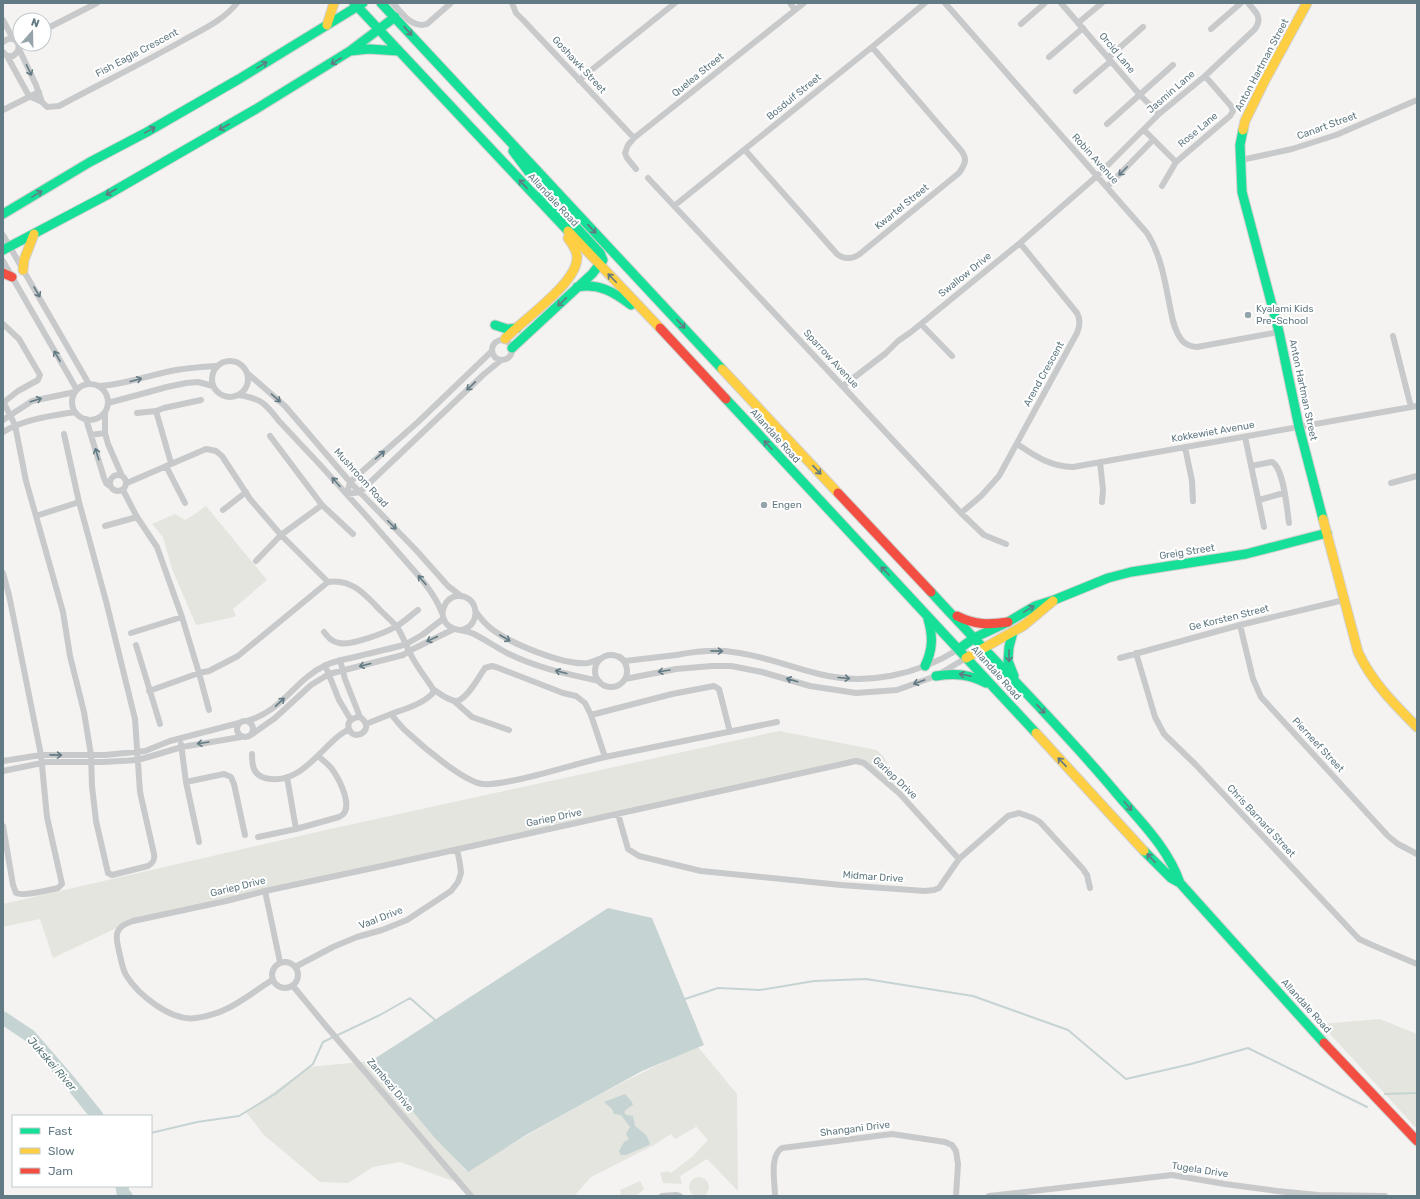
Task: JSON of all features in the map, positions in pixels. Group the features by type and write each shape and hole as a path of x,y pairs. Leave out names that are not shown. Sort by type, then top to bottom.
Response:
{"main road":[{"path":"327,24 334,3"},
{"name":"Allandale Road","path":"381,3 1095,767 1162,848 1178,874 1180,883"},
{"name":"Anton Hartman Street","path":"1308,3 1245,122 1240,145 1242,192 1279,332 1299,427 1354,640 1365,667 1381,689 1417,727"},
{"path":"3,214 90,162 147,132 239,79 358,4"},
{"name":"Allandale Road","path":"358,4 399,52 716,388 863,548 959,649 1156,864 1171,878 1180,883 1327,1046 1417,1141"},
{"path":"7,248 107,195 256,109 350,52 395,17"},
{"path":"350,52 376,49 399,52"},
{"path":"493,123 523,166 554,204 600,253 603,260 600,265 512,348"},
{"path":"504,339 563,285 571,276 578,259 571,242 540,202"},
{"path":"23,270 24,260 34,234"},
{"path":"3,272 12,277"},
{"path":"576,287 590,285 612,291 652,320"},
{"path":"495,325 507,329 517,328"},
{"name":"Greig Street","path":"959,649 974,638 1008,622 1035,606 1119,575 1246,554 1327,533"},
{"name":"Greig Street","path":"966,658 1042,613 1054,600"},
{"path":"950,613 970,623 985,626 1008,622"},
{"path":"925,666 933,646 932,634 927,616"},
{"path":"1012,632 1008,661 1015,680"},
{"path":"936,676 955,673 966,674 993,686"}],"street":[{"path":"52,26 97,3"},
{"name":"Fish Eagle Crescent","path":"29,96 49,107 59,106 163,52 221,19 237,3"},
{"path":"393,3 410,21 423,25 427,24 451,3"},
{"name":"Goshawk Street","path":"512,3 516,13 634,138"},
{"path":"579,80 675,3"},
{"path":"790,3 795,10"},
{"name":"Quelea Street","path":"636,169 625,153 626,148 634,138 804,3"},
{"name":"Bosduif Street","path":"674,206 925,3"},
{"name":"Robin Avenue","path":"945,3 1147,233 1153,242 1160,262 1175,326 1180,339 1192,347 1279,332"},
{"path":"1021,24 1045,3"},
{"name":"Orcid Lane","path":"1061,3 1109,60 1159,114"},
{"path":"1049,57 1102,3"},
{"path":"1212,29 1241,3"},
{"name":"Jasmin Lane","path":"1096,176 1159,114 1205,76 1256,29 1259,23 1258,15 1248,3"},
{"path":"3,20 12,36"},
{"path":"1076,91 1143,27"},
{"path":"3,42 10,38 12,39"},
{"name":"Kwartel Street","path":"745,150 837,254 848,258 854,257 861,253 959,173 965,162 965,157 960,148 872,47"},
{"path":"5,54 13,56 15,52"},
{"path":"22,52 42,102"},
{"path":"5,54 29,96"},
{"path":"1107,124 1173,65"},
{"name":"Rose Lane","path":"1162,186 1176,162 1230,116 1233,111 1231,106 1205,76"},
{"path":"3,110 39,92"},
{"name":"Canart Street","path":"1241,160 1292,149 1336,136 1417,100"},
{"name":"Rose Lane","path":"1144,130 1176,162"},
{"path":"1107,187 1153,140"},
{"name":"Swallow Drive","path":"843,386 1020,244 1096,176"},
{"name":"Sparrow Avenue","path":"648,178 961,513 984,535 1006,544"},
{"path":"3,234 7,248 23,270 89,384"},
{"name":"Arend Crescent","path":"961,513 993,484 1017,444 1077,333 1080,320 1078,313 1020,244"},
{"path":"3,261 76,391"},
{"path":"3,324 19,339 40,375 38,380 3,401 16,425 26,481 63,612 70,656 84,712 91,758 92,786 96,821 108,873 112,875 148,866 152,864 155,858 140,792 136,719 79,502 64,434"},
{"path":"921,324 952,356"},
{"path":"1393,336 1414,406"},
{"path":"504,339 509,343 512,348 512,355 510,358 500,361 482,375 360,492 347,494 350,482 418,422 492,351 492,348 496,342 504,339"},
{"path":"492,351 495,358 500,361"},
{"name":"Mushroom Road","path":"98,386 129,382 172,370 217,366 225,362 234,361 242,365 247,373 285,406 350,482 416,550 444,582 461,596"},
{"path":"217,366 212,377 213,386 215,389 222,395 230,397 238,395 254,398 263,402 347,494 425,584 438,603 447,625 454,629 473,634 509,654 533,664 599,681 606,686 615,687 625,679 627,667 620,657"},
{"path":"238,395 247,385 247,373"},
{"path":"108,404 186,383 198,382 213,386"},
{"path":"105,412 95,419 82,418 75,412 72,404 73,396 76,391 81,386 89,384 98,386 104,391 108,404 105,412 105,433 108,444 122,476 127,483"},
{"path":"3,420 32,401 76,391"},
{"path":"137,413 156,411 201,400"},
{"name":"Kokkewiet Avenue","path":"1017,444 1049,463 1058,466 1073,466 1185,448 1414,406"},
{"path":"156,411 169,465 185,503"},
{"path":"3,432 16,425 54,415 75,412"},
{"path":"86,419 104,478 106,483 115,492 123,490 127,483 206,449 216,451 222,456 246,492 281,535 328,582"},
{"path":"91,436 105,433"},
{"path":"270,436 322,505 353,534"},
{"path":"1245,437 1264,527"},
{"path":"1185,448 1192,481 1194,501"},
{"path":"1100,462 1103,490 1102,502"},
{"path":"1252,466 1272,462 1275,463 1280,473 1289,523"},
{"path":"110,486 110,481 114,476 122,476"},
{"path":"1391,483 1417,476"},
{"path":"123,490 137,517 157,547 182,617 209,710"},
{"path":"223,510 246,492"},
{"path":"1259,500 1284,493"},
{"path":"36,516 79,502"},
{"path":"256,561 281,535 322,505"},
{"path":"105,526 137,517"},
{"path":"3,574 41,755 47,817 62,884 58,888 19,895 16,893 13,885 3,826"},
{"path":"149,691 199,673 209,671 238,656 328,582 341,582 356,586 396,627 405,641 410,655 433,689 446,698 454,701 460,701 466,696 485,668 492,666 563,693 576,696 585,702 605,757"},
{"path":"3,771 41,763 145,751 180,738 258,718 268,712 307,677 325,665 400,646 422,635 443,616 443,609 446,602 453,597 461,596 471,602 476,612 493,630 507,639 537,652 576,662 588,663 608,655 616,655 625,661 693,652 723,651 756,656 839,678 857,679 896,675 925,666 959,649"},
{"name":"Ge Korsten Street","path":"1120,658 1240,625 1344,600"},
{"path":"324,632 331,640 338,643 343,644 363,640 396,627 418,610"},
{"path":"462,630 472,624 476,616 476,612"},
{"path":"131,633 182,617"},
{"name":"Pierneef Street","path":"1240,625 1253,679 1261,697 1388,836 1398,844 1417,854"},
{"path":"3,761 41,755 91,758 103,762 138,760 182,747 241,737 246,738 275,718 311,685 329,674 403,654 454,629"},
{"path":"136,645 160,724"},
{"name":"Chris Barnard Street","path":"1136,653 1156,717 1168,738 1196,765 1359,939 1417,964"},
{"path":"625,679 676,669 731,666 762,672 810,686 856,693 896,690 936,676 966,658"},
{"path":"599,681 595,674 595,670 600,659"},
{"path":"340,660 342,670 360,717 366,724 366,730 362,734 357,735 352,733 349,729 349,724 355,717 360,717"},
{"path":"325,665 339,700 351,720"},
{"path":"591,715 672,694 714,686 719,689 730,732"},
{"path":"366,724 410,707 430,697 433,693 433,689"},
{"path":"454,701 472,717 509,730"},
{"path":"391,714 406,731 425,748 459,773 481,784 493,784 539,775 605,757 777,722"},
{"path":"246,721 252,724 253,727 251,735"},
{"path":"239,723 237,726 237,732 241,737"},
{"path":"252,754 253,767 259,776 272,780 287,777 302,770 334,739 349,729"},
{"path":"180,738 186,782 198,842"},
{"path":"258,837 296,829 342,816 346,810 344,793 331,768 318,756"},
{"name":"Gariep Drive","path":"272,980 244,1000 222,1012 194,1019 176,1015 162,1010 136,987 127,976 123,967 116,939 117,932 125,924 133,921 850,762 861,761 900,794 960,859"},
{"path":"186,782 224,774 231,777 234,784 245,835"},
{"path":"287,777 296,829"},
{"name":"Midmar Drive","path":"618,814 626,847 632,853 674,865 701,871 841,885 924,891 934,890 942,886 960,859 1008,816 1019,813 1040,822 1083,869 1087,875 1090,888"},
{"name":"Vaal Drive","path":"296,967 347,941 382,930 406,920 451,891 458,882 461,873 457,849"},
{"path":"265,891 280,962"},
{"path":"280,962 290,963 296,967 298,977 293,986 289,988 279,987 272,980 271,976 274,968 280,962"},
{"name":"Zambezi Drive","path":"293,986 471,1196"},
{"name":"Shangani Drive","path":"775,1196 774,1160 777,1152 782,1148 897,1134 945,1142 954,1148 957,1156 956,1196"},
{"name":"Tugela Drive","path":"990,1196 1172,1175 1254,1188 1318,1195 1385,1196"},
{"path":"1254,1188 1254,1196"},
{"path":"1053,1189 1055,1196"},
{"path":"662,1196 680,1196"}],"shaded area":[{"path":"206,506 267,580 233,609 236,616 196,625 172,569 163,537 152,524 175,514 185,520"},
{"path":"779,731 877,750 884,757 900,794 856,761 125,924 53,958 40,919 3,927 3,904 330,829"},
{"path":"608,908 652,918 704,1045 642,1071 526,1135 468,1172 434,1137 371,1061"},
{"path":"1380,1019 1417,1034 1417,1129 1321,1024"},
{"path":"698,1047 737,1094 738,1191 707,1159 680,1176 682,1184 663,1183 660,1173 668,1171 671,1173 693,1156 708,1140 695,1125 696,1127 675,1139 671,1134 654,1145 591,1177 574,1196 471,1196 459,1183 400,1162 373,1167 348,1183 320,1182 264,1135 246,1112 309,1067 371,1061 466,1171 551,1121 609,1090 668,1060"},
{"path":"625,1094 633,1105 624,1112 626,1115 633,1116 635,1126 646,1135 650,1143 649,1145 626,1155 621,1155 619,1151 624,1142 629,1139 626,1134 630,1127 621,1115 614,1114 612,1109 604,1102"},
{"path":"699,1177 706,1180 709,1187 706,1194 699,1197 692,1194 689,1187 692,1180"},
{"path":"640,1181 644,1189 636,1196 619,1196 621,1194 620,1190"}],"waterway":[{"path":"682,1000 718,988 760,990 814,981 866,979 973,996 1068,1030 1126,1079 1191,1064 1248,1048 1367,1107"},
{"path":"152,1133 197,1122 239,1116 275,1094 313,1064 323,1042 380,1015 410,998 435,1020"},
{"name":"Jukskei River","path":"3,1018 30,1036 96,1115"},
{"path":"1385,1094 1417,1093"},
{"name":"Jukskei River","path":"122,1187 123,1193 126,1196"}],"traffic: fast":[{"path":"354,3 568,231"},
{"path":"3,214 90,162 147,132 239,79 363,3"},
{"path":"381,3 722,369"},
{"path":"3,250 107,195 256,109 350,51 395,17"},
{"path":"350,51 369,49 399,51"},
{"path":"1243,130 1240,145 1242,192 1279,332 1299,427 1323,519"},
{"path":"512,348 592,274 603,260 600,253 543,191 513,151"},
{"path":"577,287 592,286 606,290 631,305"},
{"path":"495,325 507,329 517,328"},
{"path":"726,399 1036,733"},
{"path":"959,649 974,638 1008,622 1035,606 1054,600 1108,578 1131,572 1246,554 1327,533"},
{"path":"931,592 1073,743 1145,825 1168,858 1180,883"},
{"path":"925,666 931,648 931,631 928,619"},
{"path":"1013,632 1009,647 1008,661 1014,676"},
{"path":"936,676 962,675 986,683"},
{"path":"1144,851 1171,878 1180,883 1324,1043"}],"traffic: slow":[{"path":"327,25 334,3"},
{"path":"1243,130 1245,121 1264,82 1307,3"},
{"path":"568,231 660,328"},
{"path":"23,270 24,260 34,234"},
{"path":"505,339 548,301 569,278 575,267 577,254 568,238"},
{"path":"722,369 838,493"},
{"path":"1323,519 1358,652 1377,683 1417,727"},
{"path":"966,658 1023,626 1053,601"},
{"path":"1036,733 1144,851"}],"traffic: jam":[{"path":"3,273 12,277"},
{"path":"660,328 726,399"},
{"path":"838,493 931,592"},
{"path":"957,616 982,624 1008,622"},
{"path":"1324,1043 1417,1141"}],"place":[{"name":"Kyalami Kids Pre-School","path":"1248,315"},
{"name":"Engen","path":"764,505"}]}
